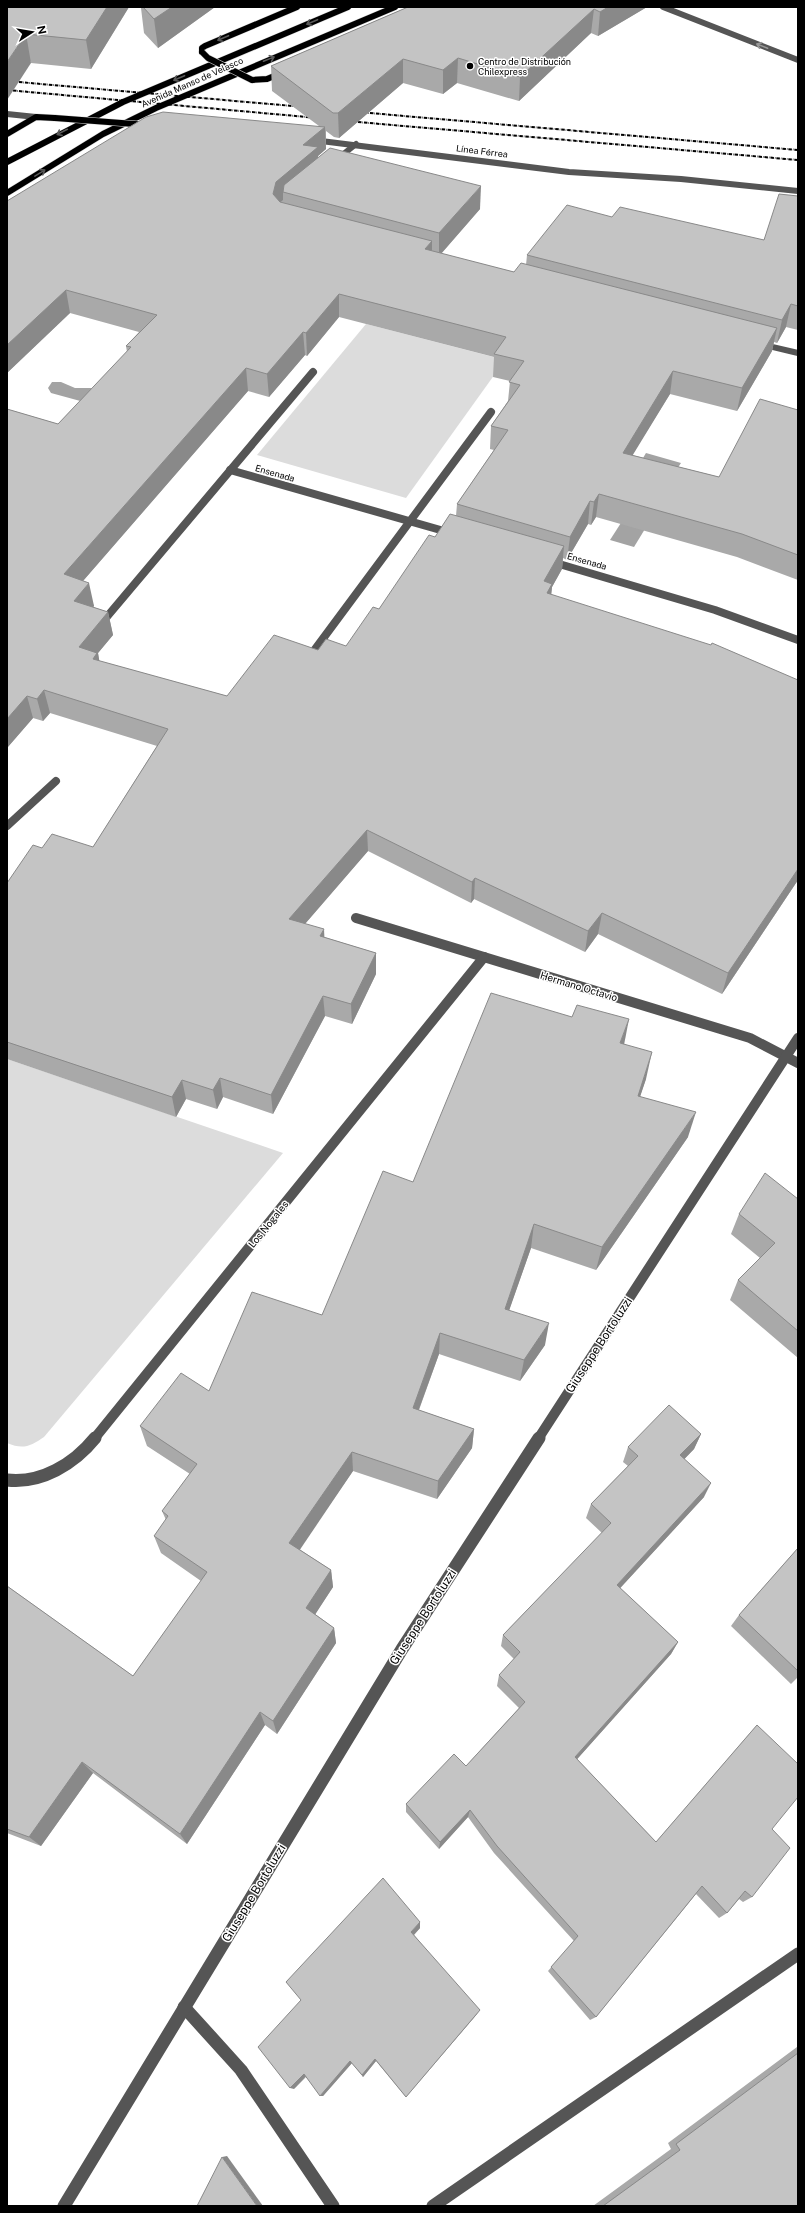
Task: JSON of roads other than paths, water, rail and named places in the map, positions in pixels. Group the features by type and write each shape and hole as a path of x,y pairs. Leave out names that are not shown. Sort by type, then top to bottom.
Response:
{"main road":[{"path":"289,70 267,79 252,80 208,58 202,52 202,48 297,7"},
{"name":"Avenida Manso de Velasco","path":"7,162 86,120 130,99 348,7"},
{"name":"Avenida Manso de Velasco","path":"7,193 103,134 156,108 395,7"},
{"path":"7,134 36,117 156,126"}],"street":[{"path":"663,7 798,60"},
{"path":"7,114 36,117"},
{"name":"Línea Férrea","path":"302,139 356,144 569,172 681,179 798,191"},
{"path":"328,168 356,144"},
{"path":"752,342 798,353"},
{"path":"100,625 313,372"},
{"path":"313,652 491,412"},
{"name":"Ensenada","path":"230,470 462,536"},
{"name":"Ensenada","path":"544,559 716,610 798,640"},
{"path":"7,826 56,781"},
{"name":"Hermano Octavio","path":"356,918 750,1038 798,1063"},
{"name":"Los Nogales","path":"7,1480 14,1482 41,1480 92,1442 484,957"},
{"name":"Giuseppe Bortoluzzi","path":"64,2206 402,1649 798,1038"},
{"path":"433,2206 798,1954"},
{"path":"184,2007 241,2070 333,2206"}],"railway":[{"path":"7,81 304,107"},
{"path":"7,90 318,118"},
{"path":"358,112 798,150"},
{"path":"346,121 798,160"}],"place":[{"name":"Centro de Distribución Chilexpress","path":"470,66"}]}
